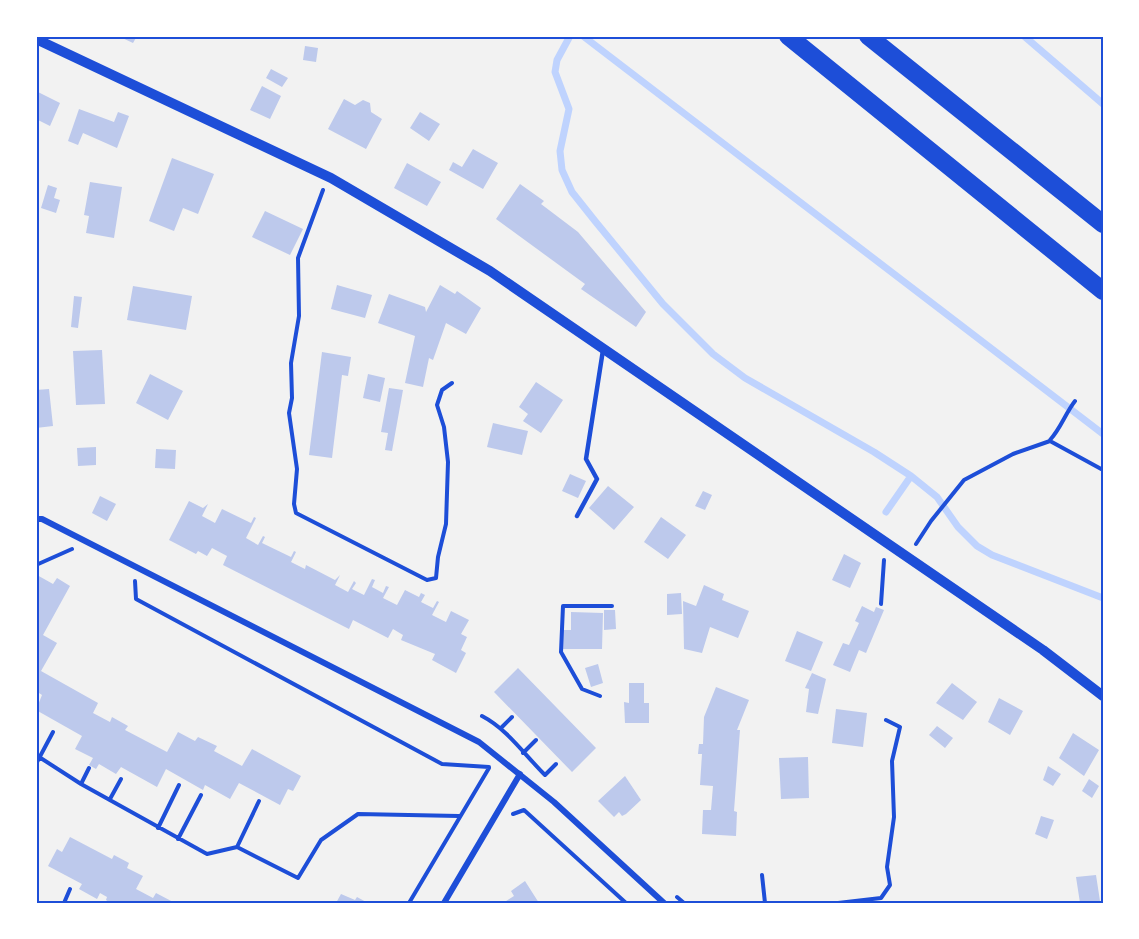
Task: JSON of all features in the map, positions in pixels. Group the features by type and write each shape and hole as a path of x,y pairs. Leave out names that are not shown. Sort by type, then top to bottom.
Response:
{"highway":[{"path":"788,36 1103,291"},
{"path":"868,36 1103,224"}],"street":[{"path":"36,39 331,178 490,271 907,556 1069,669 1103,696"},
{"path":"36,519 42,519 183,589 479,742 520,774 664,903"},
{"path":"444,903 520,774"}],"lane":[{"path":"577,516 597,479 586,459 603,350"}],"path":[{"path":"323,190 296,269 299,316 291,363 292,399 289,413 297,468 294,504 296,513 427,580 436,578 438,557 446,524 448,462 444,427 437,405 442,390 452,383"},
{"path":"907,556 963,480 1013,454 1050,441 1075,401"},
{"path":"1050,441 1103,470"},
{"path":"36,565 73,549"},
{"path":"881,604 883,561"},
{"path":"124,576 135,580 136,599 442,764 490,767 459,816 410,903"},
{"path":"600,696 582,689 561,652 563,606 612,606"},
{"path":"502,727 512,717"},
{"path":"838,903 880,897 890,885 887,867 894,817 892,760 900,727 886,720"},
{"path":"36,764 38,756 53,732"},
{"path":"523,753 536,740"},
{"path":"38,756 81,784 207,854 237,847 298,878 321,840 358,814 459,816"},
{"path":"545,775 556,764"},
{"path":"81,784 89,768"},
{"path":"110,800 121,779"},
{"path":"158,828 179,785"},
{"path":"178,838 201,795"},
{"path":"237,847 259,801"},
{"path":"507,822 514,813 524,810 626,903"},
{"path":"762,875 765,903"},
{"path":"64,903 70,889"},
{"path":"880,897 882,903"}],"building":[{"path":"118,36 137,36 133,43"},
{"path":"305,46 318,48 316,62 303,60"},
{"path":"271,69 288,78 282,87 266,78"},
{"path":"262,86 281,96 270,119 250,110"},
{"path":"36,91 60,103 50,126 36,119"},
{"path":"344,99 355,105 363,100 370,103 371,112 382,119 366,149 328,129"},
{"path":"79,109 114,122 118,112 129,116 117,148 83,133 78,145 68,141"},
{"path":"420,112 440,124 429,141 410,128"},
{"path":"473,149 498,163 483,189 449,170 453,162 462,167"},
{"path":"172,158 214,174 198,214 183,208 174,231 149,221"},
{"path":"407,163 441,182 427,206 394,188"},
{"path":"90,182 122,187 114,238 86,233 89,216 84,215"},
{"path":"520,184 544,201 541,204 578,232 646,312 636,327 581,289 585,284 496,219"},
{"path":"48,185 57,188 54,198 60,200 56,213 41,208"},
{"path":"265,211 303,229 290,255 252,237"},
{"path":"337,285 372,295 365,318 331,309"},
{"path":"440,285 455,294 457,291 481,308 466,334 446,323 433,360 429,358 423,387 405,383 415,336 378,323 389,294 425,307 426,312"},
{"path":"133,286 192,296 186,330 127,320"},
{"path":"74,296 82,297 78,328 71,327"},
{"path":"102,350 105,404 76,405 73,351"},
{"path":"322,352 351,357 348,376 342,375 332,458 309,455"},
{"path":"150,374 183,391 168,420 136,403"},
{"path":"368,374 385,378 380,402 363,398"},
{"path":"536,382 563,400 541,433 523,421 528,414 519,407"},
{"path":"389,388 403,390 392,451 385,450 388,433 381,432"},
{"path":"49,389 53,426 36,428 36,390"},
{"path":"493,423 528,431 522,455 487,447"},
{"path":"96,447 96,465 78,466 77,448"},
{"path":"156,449 176,450 175,469 155,468"},
{"path":"570,474 586,481 578,498 562,491"},
{"path":"608,486 634,507 614,530 589,508"},
{"path":"703,491 712,495 705,510 695,506"},
{"path":"100,496 116,504 107,521 92,513"},
{"path":"189,501 203,508 208,504 202,516 215,523 222,509 251,523 254,517 256,518 246,538 258,545 263,536 265,537 262,543 291,557 294,551 296,552 291,562 305,569 306,565 335,580 340,575 335,585 348,592 354,581 356,583 352,589 364,595 372,579 375,580 372,587 383,593 386,586 389,587 383,598 397,605 405,590 419,597 421,593 425,595 421,602 433,608 437,601 439,602 432,615 446,622 451,611 469,620 461,634 467,637 461,650 466,653 456,673 432,660 435,654 401,640 403,635 393,629 388,638 353,620 349,629 223,565 227,556 212,548 207,556 198,551 196,554 169,540"},
{"path":"661,517 686,535 668,559 644,542"},
{"path":"844,554 861,563 850,588 832,580"},
{"path":"37,575 53,584 57,578 70,586 43,635 57,643 41,671 98,703 93,713 110,722 112,717 128,726 125,730 167,752 178,732 195,741 198,737 217,746 214,751 242,766 252,749 301,776 293,791 288,789 280,805 239,783 230,799 205,785 203,790 166,769 157,787 121,767 116,774 99,764 96,769 89,765 93,758 75,749 82,736 36,710 42,695 36,691"},
{"path":"704,585 724,594 722,600 749,611 738,638 710,627 702,653 684,649 683,601 696,606"},
{"path":"681,593 682,614 667,615 667,594"},
{"path":"862,606 874,612 876,607 884,610 866,653 859,650 850,672 833,665 843,643 849,645 859,623 855,621"},
{"path":"604,610 615,610 616,629 604,630"},
{"path":"571,612 603,613 602,649 562,649 563,630 571,630"},
{"path":"797,631 823,642 811,671 785,661"},
{"path":"598,664 603,683 591,687 585,668"},
{"path":"518,668 596,748 572,772 494,692"},
{"path":"812,673 826,679 818,714 806,712 809,689 805,688"},
{"path":"629,683 644,683 644,703 649,703 649,723 625,723 624,702 629,703"},
{"path":"952,683 977,702 963,720 936,703"},
{"path":"716,687 749,700 737,730 740,730 734,811 737,812 736,836 702,834 703,810 711,810 713,786 700,785 702,754 698,754 699,744 703,744 704,717"},
{"path":"999,698 1023,711 1010,735 988,722"},
{"path":"836,709 867,713 863,747 832,743"},
{"path":"937,726 953,738 945,748 929,735"},
{"path":"1073,733 1099,750 1084,776 1059,758"},
{"path":"808,757 809,798 781,799 779,758"},
{"path":"1048,766 1061,774 1053,786 1043,780"},
{"path":"625,776 641,800 626,814 622,816 619,812 614,817 598,801"},
{"path":"1089,779 1099,786 1092,798 1082,791"},
{"path":"1041,816 1054,820 1047,839 1035,834"},
{"path":"70,837 112,859 114,855 129,863 127,868 143,876 136,889 153,898 156,893 175,903 110,903 106,900 107,897 100,893 97,899 79,889 82,884 48,866 57,849 62,852"},
{"path":"1096,875 1100,901 1080,903 1076,877"},
{"path":"525,881 539,903 503,903 514,896 511,891"},
{"path":"341,894 355,900 357,897 368,903 336,903"}],"waterway":[{"path":"570,36 557,60 555,72 569,109 560,151 562,170 572,192 663,304 713,354 745,378 874,452 911,476 937,497 958,527 977,546 992,555 1103,598"},
{"path":"583,36 1103,434"},
{"path":"1024,36 1103,104"},
{"path":"886,512 911,476"}]}
